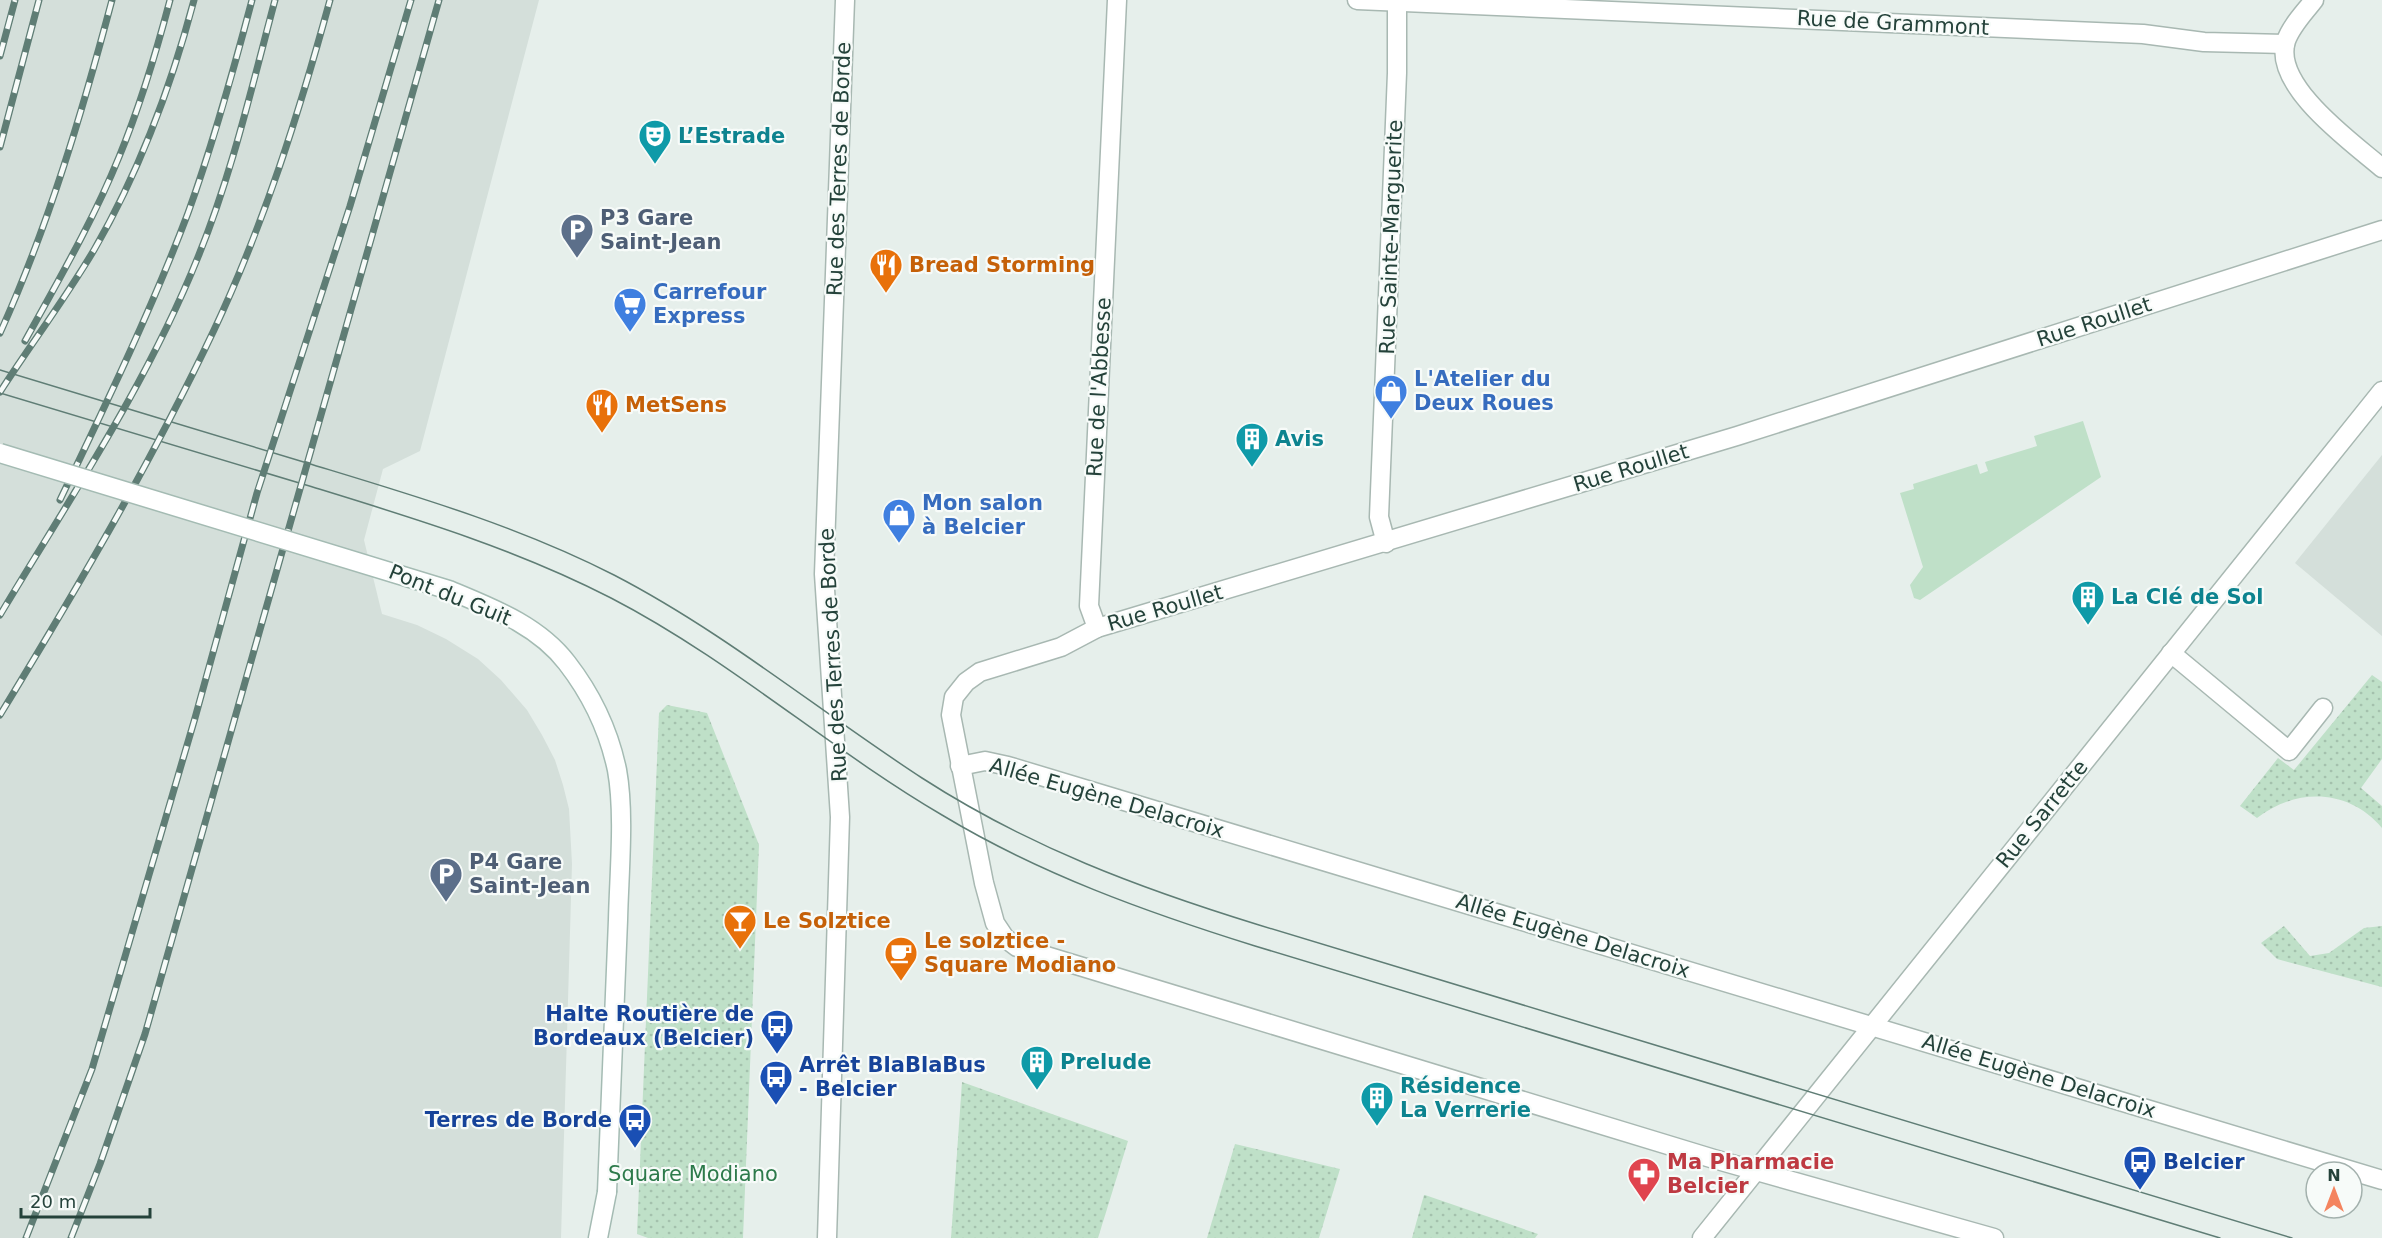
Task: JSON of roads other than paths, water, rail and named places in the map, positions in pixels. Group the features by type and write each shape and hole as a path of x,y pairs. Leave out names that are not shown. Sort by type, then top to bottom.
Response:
{"street":[{"name":"Rue des Terres de Borde","path":"827,1238 840,817 824,574 845,0"},
{"name":"Rue de l'Abbesse","path":"1097,628 1089,606 1117,0"},
{"name":"Rue de Grammont","path":"1357,0 1443,1 2131,33 2204,42 2285,44"},
{"path":"2314,0 2290,31 2285,44 2285,58 2295,84 2308,104 2382,168"},
{"name":"Rue Sainte-Marguerite","path":"1386,543 1379,518 1397,74 1397,2"},
{"name":"Rue Roullet","path":"960,766 951,715 954,698 966,682 980,672 1060,647 1097,628 1737,436 2382,230"},
{"name":"Rue Sarrette","path":"1702,1238 2382,391"},
{"name":"Pont du Guit","path":"0,453 449,590 507,615 537,634 566,662 593,704 605,730 617,771 620,864 607,1192 598,1238"},
{"path":"2171,653 2289,751 2323,708"},
{"name":"Allée Eugène Delacroix","path":"1994,1238 1756,1171 1017,947 1005,938 995,923 960,766 985,761 1008,766 2382,1179"}],"tram line":[{"path":"0,370 424,499 501,526 577,557 655,597 694,621 962,803 1044,845 1128,880 1259,925 2292,1238"},
{"path":"0,393 423,522 499,549 574,580 611,598 696,648 900,789 942,815 1017,856 1094,890 1255,946 2220,1238"}],"railway":[{"path":"0,56 15,0"},
{"path":"0,147 39,0"},
{"path":"0,333 49,211 89,85 112,0"},
{"path":"25,341 87,228 109,181 134,118 170,0"},
{"path":"0,392 83,268 125,190 164,97 194,0"},
{"path":"60,500 111,394 174,250 206,161 252,0"},
{"path":"0,615 106,440 178,304 221,194 241,130 275,0"},
{"path":"0,715 112,526 165,429 214,330 265,209 306,84 330,0"},
{"path":"26,1238 92,1069 195,718 257,493 350,206 411,0"},
{"path":"71,1238 100,1164 145,1034 439,0"}],"place":[{"name":"L’Estrade","path":"655,165"},
{"name":"P3 Gare Saint-Jean","path":"577,259"},
{"name":"Bread Storming","path":"886,294"},
{"name":"Carrefour Express","path":"630,333"},
{"name":"L'Atelier du Deux Roues","path":"1391,420"},
{"name":"MetSens","path":"602,434"},
{"name":"Avis","path":"1252,468"},
{"name":"Mon salon à Belcier","path":"899,544"},
{"name":"La Clé de Sol","path":"2088,626"},
{"name":"P4 Gare Saint-Jean","path":"446,903"},
{"name":"Le Solztice","path":"740,950"},
{"name":"Le solztice - Square Modiano","path":"901,982"},
{"name":"Halte Routière de Bordeaux (Belcier)","path":"777,1055"},
{"name":"Prelude","path":"1037,1091"},
{"name":"Arrêt BlaBlaBus - Belcier","path":"776,1106"},
{"name":"Résidence La Verrerie","path":"1377,1127"},
{"name":"Terres de Borde","path":"635,1149"},
{"name":"Belcier","path":"2140,1191"},
{"name":"Ma Pharmacie Belcier","path":"1644,1203"}],"park label":[{"name":"Square Modiano","path":"693,1174"}]}
